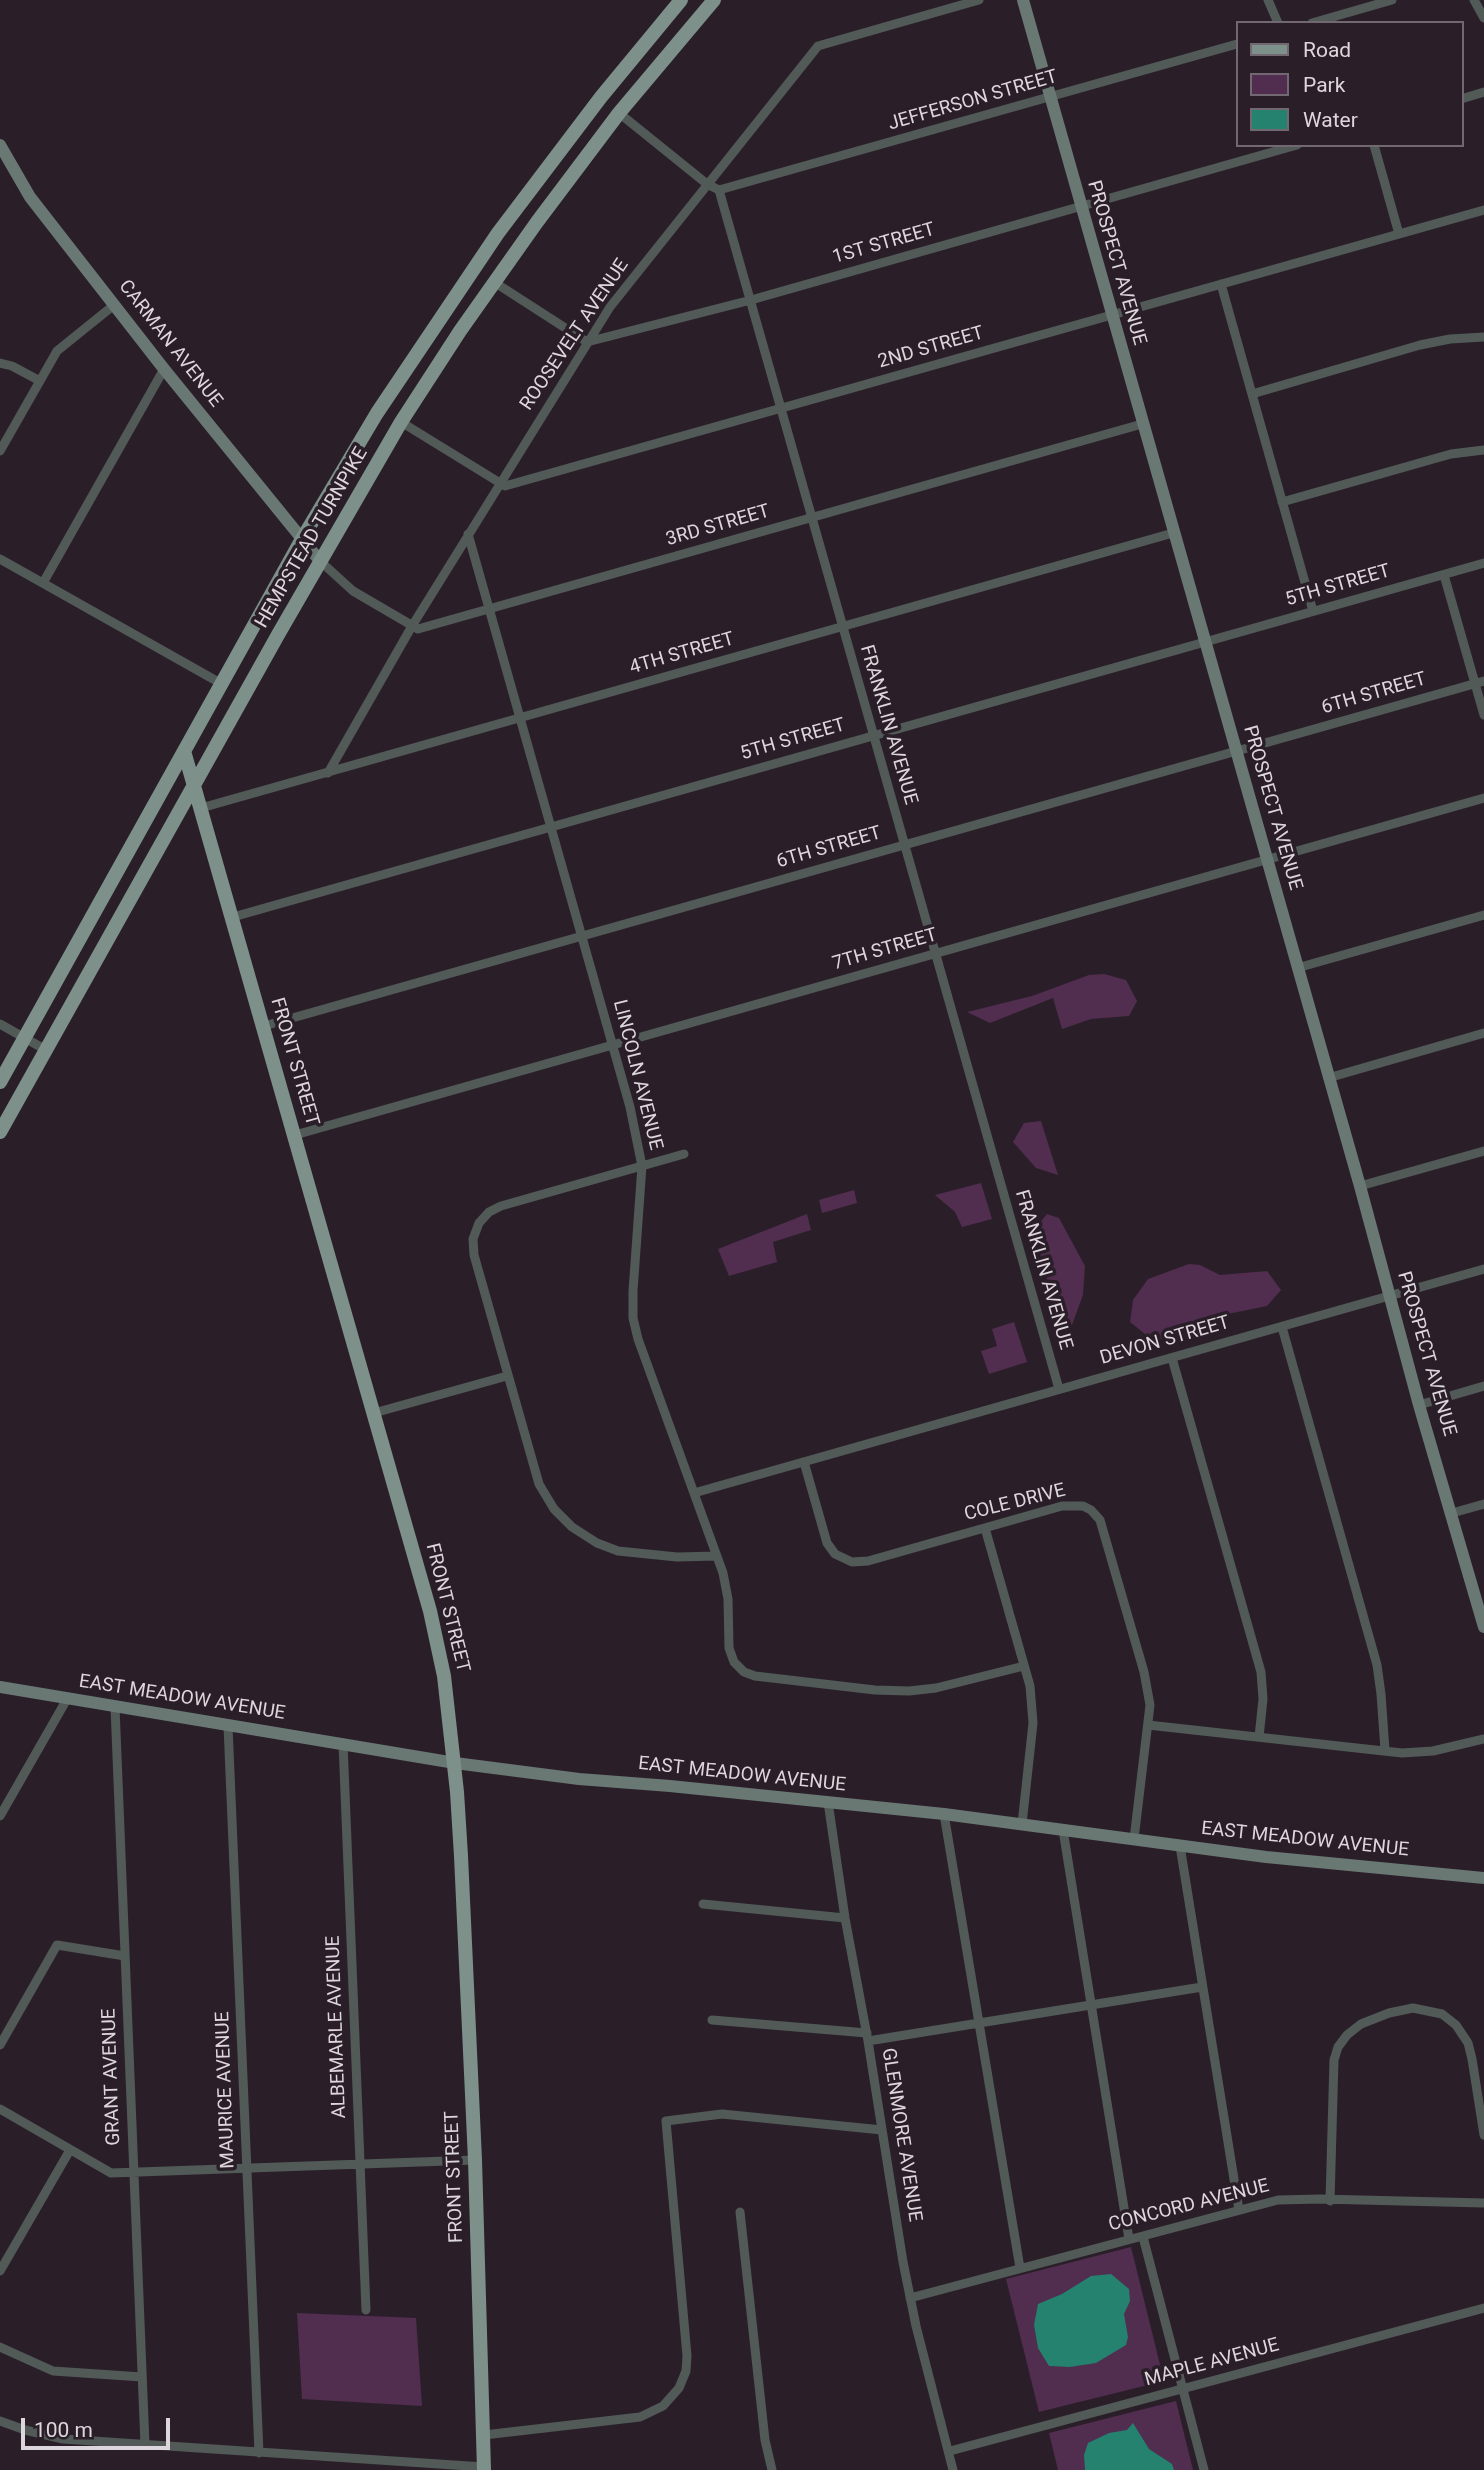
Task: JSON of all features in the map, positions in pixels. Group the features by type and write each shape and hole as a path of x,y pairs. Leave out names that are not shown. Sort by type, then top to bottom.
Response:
{"main road":[{"name":"HEMPSTEAD TURNPIKE","path":"0,1082 302,539 404,371 498,233 601,97 681,0"},
{"name":"HEMPSTEAD TURNPIKE","path":"0,1132 320,561 401,422 494,282 619,113 714,0"},
{"name":"FRONT STREET","path":"184,751 430,1611 444,1676 455,1763 475,2160 484,2469"}],"street":[{"name":"ROOSEVELT AVENUE","path":"328,773 412,625 610,307 818,46 979,0"},
{"name":"PROSPECT AVENUE","path":"1023,0 1360,1186 1419,1405 1484,1624"},
{"path":"1268,0 1277,21"},
{"path":"1319,21 1390,0"},
{"path":"1474,0 1484,19"},
{"name":"JEFFERSON STREET","path":"719,190 1236,44"},
{"path":"1463,98 1484,92"},
{"path":"619,113 707,184 719,190"},
{"name":"CARMAN AVENUE","path":"0,145 30,197 164,369 320,561"},
{"name":"1ST STREET","path":"587,342 751,300 1290,147"},
{"path":"1375,147 1399,234"},
{"name":"FRANKLIN AVENUE","path":"719,190 1059,1389"},
{"name":"2ND STREET","path":"499,483 505,486 1484,210"},
{"path":"494,282 587,342"},
{"path":"1221,285 1313,611"},
{"path":"0,451 57,351 114,305"},
{"path":"1252,394 1420,345 1450,339 1484,337"},
{"path":"0,363 12,366 40,381"},
{"path":"43,583 164,369"},
{"path":"401,422 499,483"},
{"name":"3RD STREET","path":"412,625 418,629 1142,424"},
{"path":"1282,502 1451,454 1484,450"},
{"name":"4TH STREET","path":"201,808 1173,533"},
{"name":"LINCOLN AVENUE","path":"468,534 630,1107 642,1167 633,1318 723,1573 728,1599 729,1648 734,1662 744,1672 755,1676 875,1690 909,1691 936,1688 1024,1666"},
{"path":"0,559 222,684"},
{"path":"320,561 353,591 412,625"},
{"name":"5TH STREET","path":"233,917 1484,563"},
{"path":"1444,575 1479,682 1484,715"},
{"name":"6TH STREET","path":"264,1026 1479,682"},
{"name":"7TH STREET","path":"295,1135 1484,798"},
{"path":"1297,968 1484,915"},
{"path":"0,1024 46,1050"},
{"path":"1328,1077 1484,1033"},
{"path":"1360,1186 1484,1151"},
{"path":"684,1154 501,1206 489,1212 479,1223 473,1239 478,1275 539,1484 554,1509 572,1527 597,1543 618,1550 677,1558 717,1556"},
{"name":"DEVON STREET","path":"694,1493 1484,1269"},
{"path":"1282,1327 1377,1665 1385,1750"},
{"path":"1172,1358 1261,1672 1263,1699 1259,1737"},
{"path":"374,1413 507,1376"},
{"path":"1419,1405 1484,1386"},
{"name":"COLE DRIVE","path":"804,1462 827,1543 835,1553 846,1560 868,1561 1071,1505 1091,1510 1100,1520 1144,1672 1150,1705 1134,1839"},
{"path":"1452,1513 1484,1504"},
{"path":"985,1528 1030,1686 1033,1723 1022,1824"},
{"name":"EAST MEADOW AVENUE","path":"0,1687 455,1763 579,1779 944,1814 1266,1857 1484,1878"},
{"path":"0,1816 67,1699"},
{"name":"GRANT AVENUE","path":"115,1707 145,2445"},
{"path":"1148,1725 1402,1753 1433,1751 1484,1739"},
{"name":"MAURICE AVENUE","path":"228,1726 259,2453"},
{"name":"ALBEMARLE AVENUE","path":"343,1743 366,2310"},
{"name":"GLENMORE AVENUE","path":"828,1802 845,1918 910,2298 953,2470"},
{"path":"944,1814 1020,2268"},
{"path":"1063,1830 1129,2239"},
{"path":"1180,1846 1239,2210"},
{"path":"703,1904 845,1918"},
{"path":"0,2045 57,1945 125,1956"},
{"path":"712,2020 867,2037 979,2024 1202,1987"},
{"path":"1330,2201 1334,2060 1338,2047 1347,2035 1361,2024 1388,2013 1413,2008 1442,2014 1456,2025 1468,2043 1484,2135"},
{"path":"0,2109 111,2174 475,2160"},
{"path":"484,2435 640,2417 663,2406 679,2388 686,2371 687,2356 666,2121 722,2114 882,2130"},
{"path":"0,2271 70,2150"},
{"name":"CONCORD AVENUE","path":"910,2298 1278,2200 1484,2203"},
{"path":"740,2212 765,2440 772,2470"},
{"path":"1143,2237 1204,2470"},
{"name":"MAPLE AVENUE","path":"950,2451 1484,2308"},
{"path":"0,2347 53,2371 142,2377"},
{"path":"0,2421 63,2439 484,2469"},
{"path":"345,2459 345,2470"}],"green space":[{"path":"1104,974 1126,980 1137,1001 1129,1016 1091,1019 1062,1029 1053,998 990,1023 967,1012 1032,996 1089,975"},
{"path":"1041,1121 1058,1175 1036,1168 1013,1142 1024,1123"},
{"path":"981,1183 992,1219 962,1227 955,1212 935,1195"},
{"path":"854,1190 857,1203 822,1213 819,1200"},
{"path":"807,1214 811,1230 773,1242 777,1262 729,1276 718,1249"},
{"path":"1047,1214 1059,1218 1085,1266 1083,1295 1072,1325 1060,1314 1039,1249 1038,1225"},
{"path":"1189,1264 1200,1265 1220,1275 1267,1271 1281,1290 1267,1306 1213,1317 1155,1342 1130,1322 1133,1300 1148,1279"},
{"path":"1014,1322 1027,1362 989,1374 981,1351 997,1346 992,1329"},
{"path":"1131,2247 1164,2381 1039,2412 1006,2279"},
{"path":"297,2313 416,2318 422,2406 302,2399"},
{"path":"1176,2401 1193,2470 1058,2470 1049,2433"}],"water":[{"path":"1111,2274 1129,2289 1130,2301 1124,2314 1128,2337 1126,2345 1096,2363 1070,2367 1049,2366 1038,2348 1034,2325 1038,2304 1062,2294 1091,2276"},
{"path":"1133,2423 1149,2449 1172,2464 1174,2470 1085,2470 1084,2455 1088,2443 1109,2433 1127,2430"}]}
